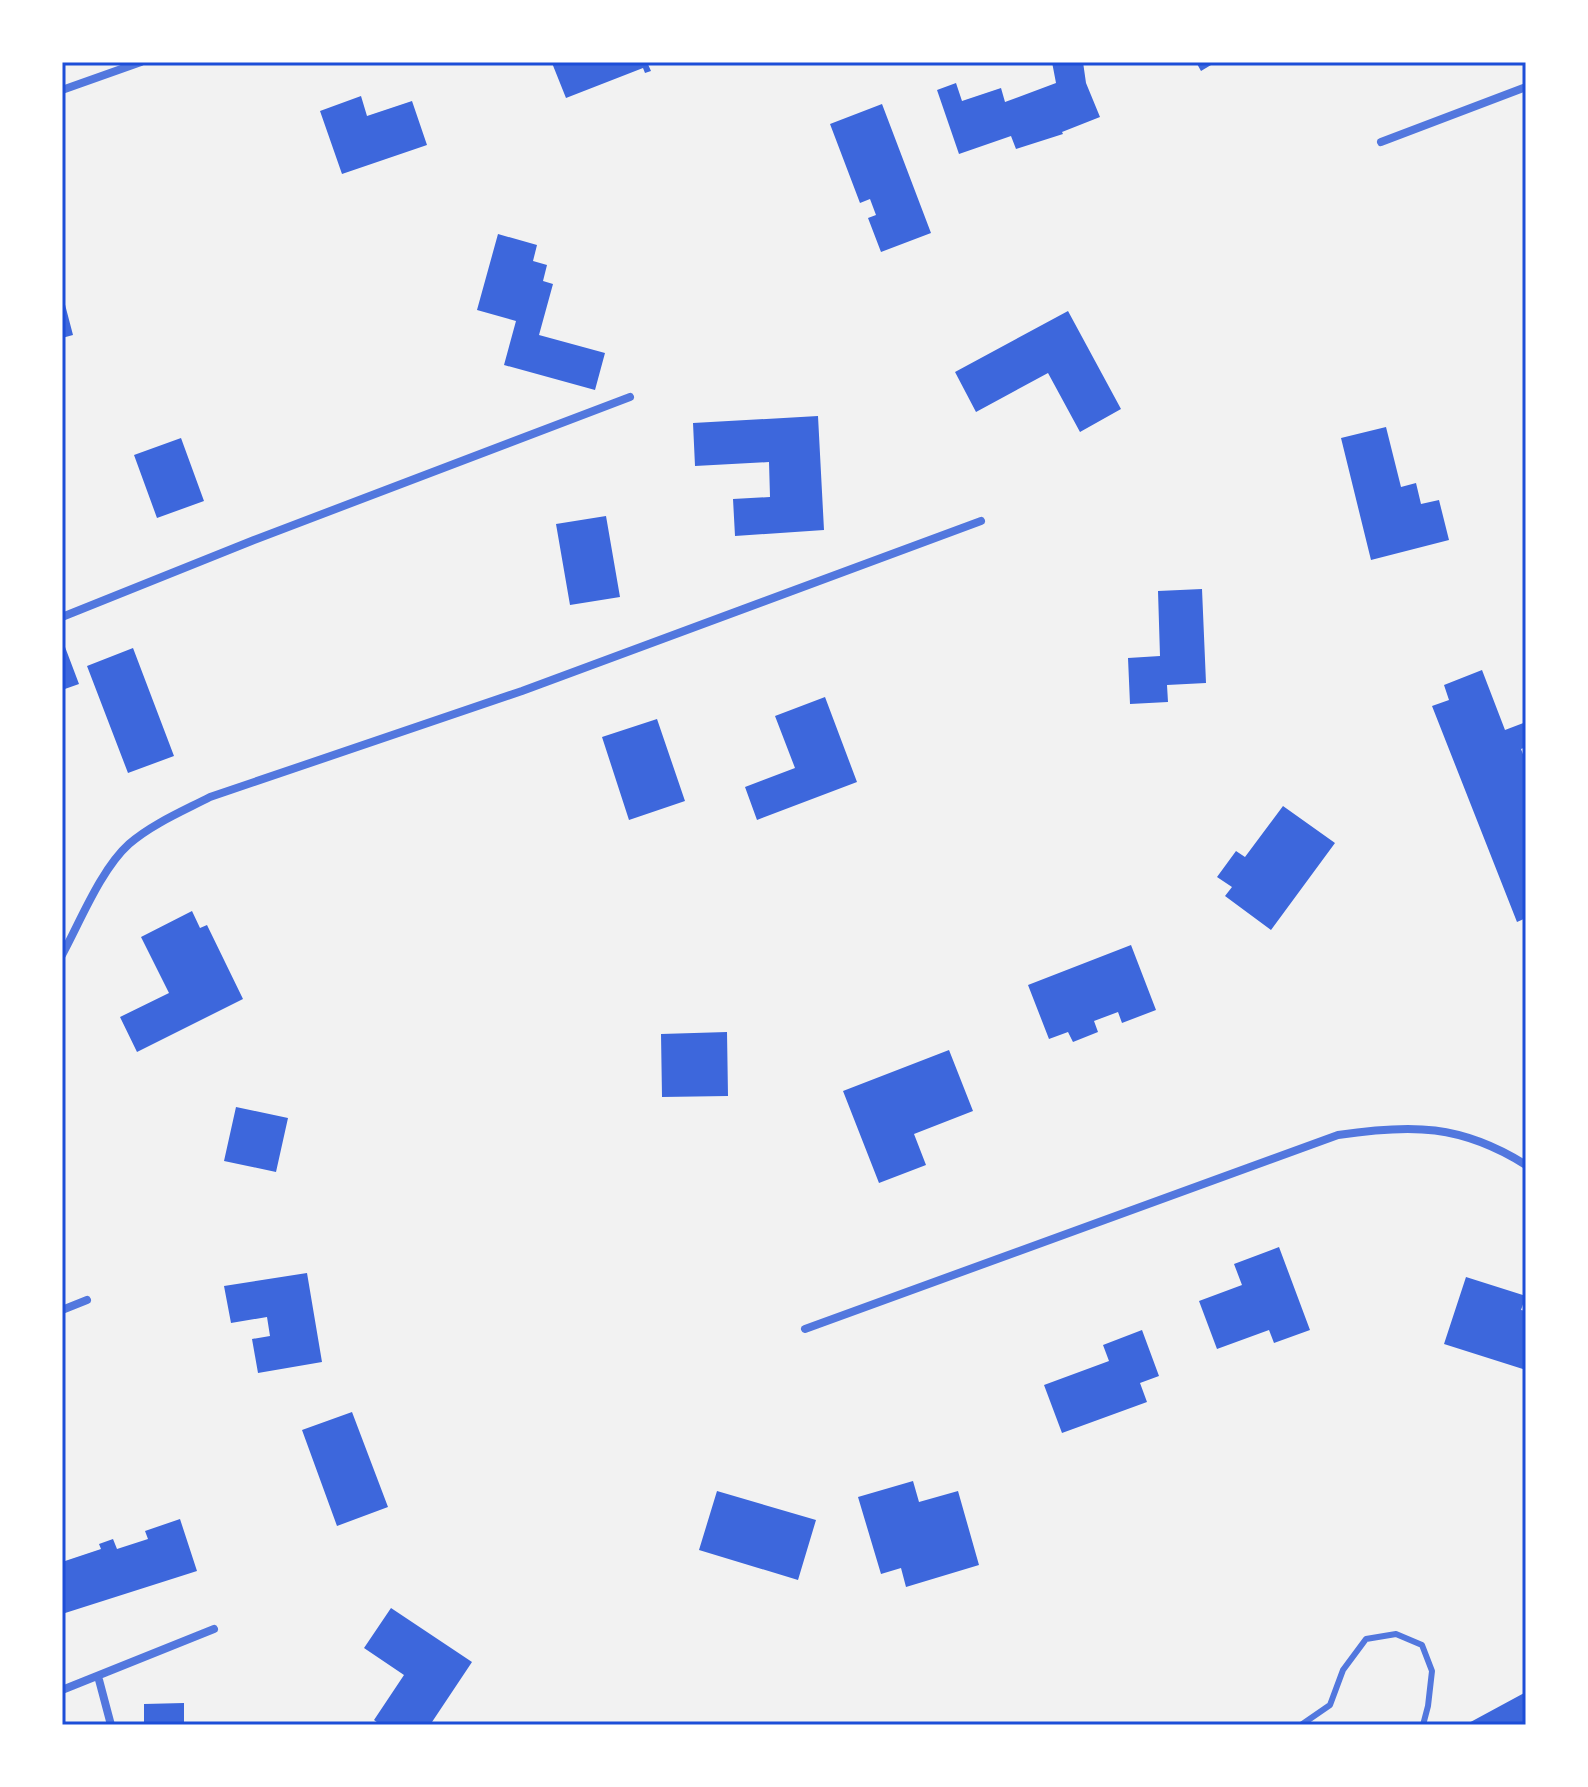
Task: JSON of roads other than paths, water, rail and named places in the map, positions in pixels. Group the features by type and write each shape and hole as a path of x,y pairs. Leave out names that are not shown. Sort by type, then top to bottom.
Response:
{"street":[{"path":"62,90 141,62"},
{"path":"1381,142 1526,87"},
{"path":"62,617 254,540 630,397"},
{"path":"62,955 108,871 128,845 167,819 210,797 522,691 981,521"},
{"path":"805,1329 1338,1135 1392,1127 1446,1131 1496,1146 1526,1165"},
{"path":"62,1310 87,1300"},
{"path":"62,1690 214,1629"},
{"path":"98,1676 111,1725"}],"lane":[{"path":"1301,1725 1330,1705 1343,1670 1366,1639 1396,1634 1422,1645 1432,1671 1423,1725"}]}
